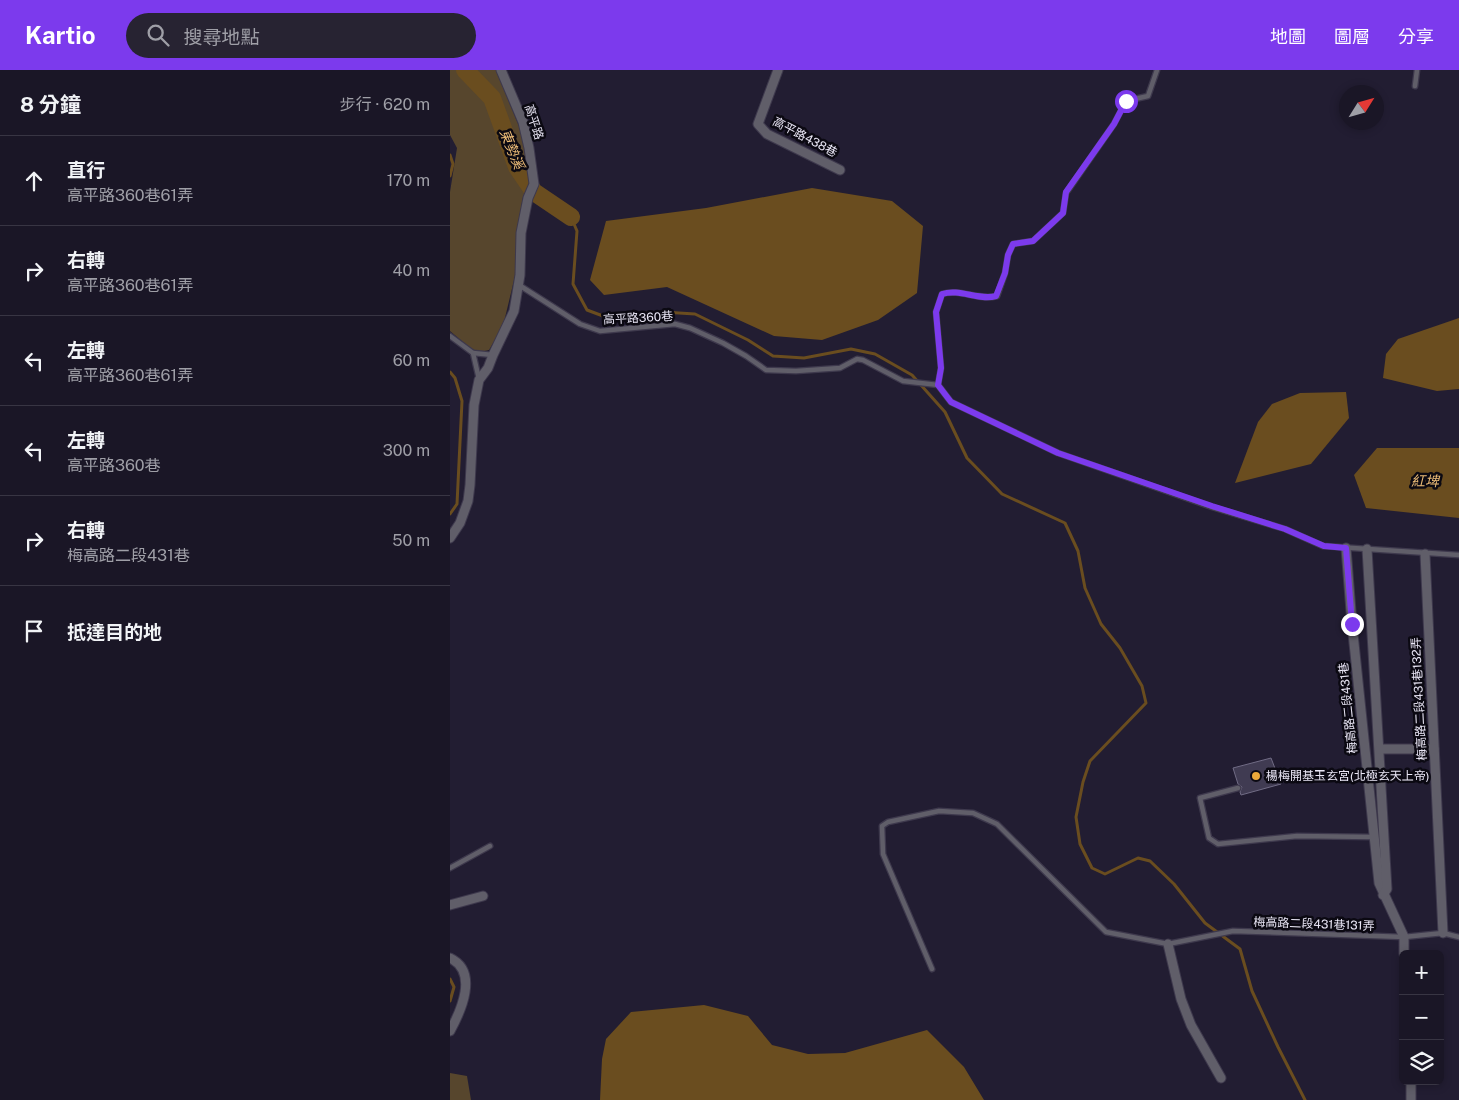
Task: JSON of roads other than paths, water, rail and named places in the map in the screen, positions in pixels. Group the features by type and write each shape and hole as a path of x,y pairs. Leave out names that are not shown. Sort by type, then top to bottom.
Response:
{"street":[{"name":"高平路","path":"501,70 523,122 534,184 528,198 521,233 519,284"},
{"name":"高平路438巷","path":"778,70 758,124 767,134 840,170"},
{"path":"450,538 460,523 468,501 474,405 479,380 488,368 492,355 514,311 519,284"},
{"name":"梅高路二段431巷","path":"1346,548 1379,883 1404,937 1404,950"},
{"path":"1367,549 1387,889 1383,895"},
{"name":"梅高路二段431巷132弄","path":"1425,554 1443,933"},
{"path":"1380,749 1434,749"},
{"path":"450,905 483,896"},
{"path":"1168,944 1181,999 1191,1025 1221,1078"},
{"path":"450,958 457,961 464,971 466,982 461,1011 450,1031"},
{"path":"1410,1085 1411,1100"}],"lane":[{"path":"1157,70 1148,96 1126,101 1114,124 1066,192 1063,213 1033,241 1013,244 996,296 988,298 949,292 942,294 936,312 941,368 938,385 951,402 1058,453 1285,529 1324,546 1459,555"},
{"path":"1415,86 1417,70"},
{"name":"高平路360巷","path":"519,284 580,324 600,331 675,324 690,328 723,343 766,370 796,371 840,368 857,360 863,360 903,381 938,385"},
{"path":"450,336 473,353 492,355"},
{"path":"473,353 479,380"},
{"path":"1238,788 1200,798 1209,838 1218,844 1297,836 1373,837"},
{"path":"932,969 883,854 882,826 888,822 939,811 973,813 997,824 1106,932 1168,944"},
{"path":"450,868 490,846"},
{"name":"梅高路二段431巷131弄","path":"1168,944 1233,931 1404,937 1443,933 1459,937"}],"water":[{"path":"812,188 892,201 923,226 917,293 878,320 822,340 774,336 667,287 604,295 590,280 606,221 706,208"},
{"path":"1459,318 1459,389 1437,391 1383,378 1386,354 1398,339"},
{"path":"1346,392 1349,418 1311,464 1235,483 1258,422 1272,404 1300,393"},
{"name":"紅埤","path":"1377,448 1459,448 1459,518 1366,508 1354,475"},
{"path":"704,1005 748,1016 772,1045 808,1054 845,1053 927,1030 964,1067 984,1100 600,1100 602,1059 606,1039 631,1012"}],"waterway":[{"name":"東勢溪","path":"465,70 492,98 517,167 534,192 571,217"},
{"name":"東勢溪","path":"450,155 453,164 450,176"},
{"path":"571,217 577,231 573,284 587,310 603,316 663,312 695,314 748,340 773,356 804,358 851,349 875,354 912,375 945,412 967,458 1002,494 1065,523 1078,551 1085,588 1101,624 1120,648 1142,686 1146,703 1090,761 1083,782 1076,817 1080,844 1092,868 1105,874 1138,858 1150,861 1174,884 1205,923 1240,949 1252,991 1305,1100"},
{"name":"東勢溪","path":"450,372 455,378 462,401 457,504 450,514"},
{"name":"東勢溪","path":"450,979 454,987 450,1001"}],"place":[{"name":"楊梅開基玉玄宮(北極玄天上帝)","path":"1256,776"}]}
